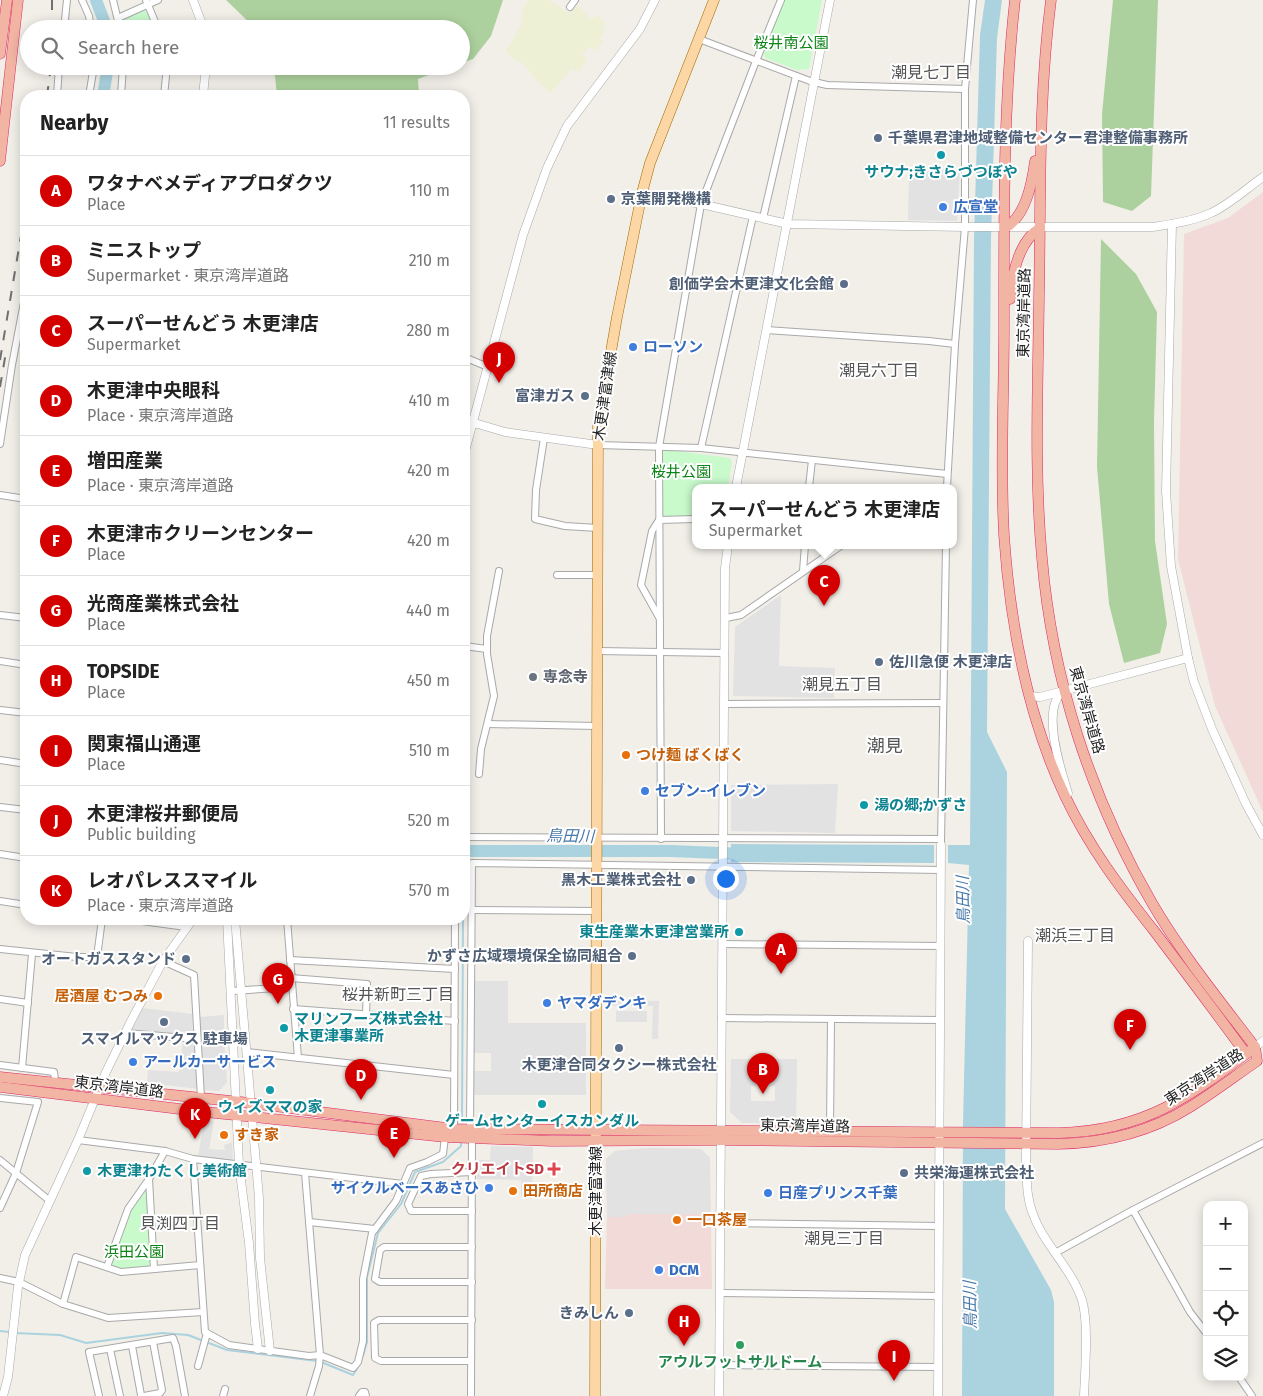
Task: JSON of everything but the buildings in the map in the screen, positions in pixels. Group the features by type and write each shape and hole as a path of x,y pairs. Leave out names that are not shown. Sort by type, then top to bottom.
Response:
{"highway":[{"path":"0,54 6,0"},
{"path":"0,161 18,0"},
{"name":"東京湾岸道路","path":"1015,0 1006,116 1003,483 1005,547 1012,608 1030,696 1050,759 1076,817 1096,852 1113,878 1246,1054 1179,1101 1150,1116 1100,1130 1026,1139"},
{"name":"東京湾岸道路","path":"0,1087 251,1117 445,1137 471,1134 939,1137 1026,1139 1068,1144 1096,1141 1140,1130 1165,1120 1192,1106 1261,1062 1259,1044 1198,972 1150,899 1123,848 1102,802 1080,744 1064,691 1047,605 1039,518 1042,101 1051,0"},
{"path":"1005,228 1018,215 1031,184 1042,101"},
{"path":"1004,358 1011,288 1015,269 1032,233 1040,228"},
{"path":"1246,1054 1259,1044"},
{"name":"東京湾岸道路","path":"0,1077 55,1081 250,1103 454,1129 471,1134"},
{"name":"東京湾岸道路","path":"721,1136 830,1132 939,1137"}],"main road":[{"name":"木更津富津線","path":"595,1396 595,911 598,445 600,406 635,222 650,163 714,0"}],"street":[{"path":"65,20 67,0"},
{"path":"82,0 90,20"},
{"path":"113,0 118,18 147,2 158,0"},
{"path":"193,0 201,20"},
{"path":"570,6 575,0"},
{"path":"470,419 488,367 523,235 546,169 568,126 640,29 655,0"},
{"path":"661,839 659,446 701,204 781,0"},
{"path":"737,484 830,0"},
{"path":"947,484 964,227 965,89 973,0"},
{"path":"147,2 154,20"},
{"path":"699,39 796,76 827,85 965,89"},
{"path":"57,90 58,75"},
{"path":"90,90 92,75"},
{"path":"121,90 122,75"},
{"path":"165,90 166,75"},
{"path":"204,90 205,75"},
{"path":"764,218 796,76"},
{"path":"642,193 788,224 1005,228 1154,228 1211,213 1263,177"},
{"path":"701,448 753,216"},
{"path":"1172,224 1167,499 1171,566 1188,658 1212,729 1246,804 1263,835"},
{"path":"0,444 20,323"},
{"path":"766,330 955,344"},
{"path":"470,360 488,367"},
{"path":"470,425 478,424 505,432 598,445 701,448 947,474"},
{"path":"544,438 536,490 535,519 564,526 598,528"},
{"path":"809,484 812,460"},
{"path":"0,495 20,498"},
{"path":"658,520 692,519"},
{"path":"658,520 652,531 640,585 660,620"},
{"path":"719,1396 725,568 727,549"},
{"path":"803,571 805,549"},
{"path":"726,618 741,615 836,549"},
{"path":"938,1396 941,842 946,549"},
{"path":"479,774 481,749 494,696 487,649 487,636 499,571"},
{"path":"557,575 598,575"},
{"path":"0,615 20,617"},
{"path":"470,647 487,649"},
{"path":"597,651 725,653"},
{"path":"1030,696 1040,697 1188,658"},
{"path":"0,661 20,664"},
{"path":"1064,691 1058,696 1056,704 1054,742 1060,770 1076,817"},
{"path":"724,704 943,704"},
{"path":"0,710 20,712"},
{"path":"488,724 597,726"},
{"path":"0,760 20,763"},
{"path":"0,807 20,809"},
{"path":"470,838 941,842"},
{"path":"0,854 20,857"},
{"path":"472,1396 472,863 723,867 941,867"},
{"path":"0,901 20,904"},
{"path":"471,910 595,911"},
{"path":"0,950 77,958 97,957 101,925"},
{"path":"3,1396 8,1377 19,1282 25,1255 78,1140 100,1086 126,1033 163,961 186,927 171,925"},
{"path":"228,925 246,1052 259,1198 260,1258 270,1351"},
{"path":"235,925 237,1115 240,1165 249,1243 254,1324 258,1349"},
{"path":"287,925 298,1058"},
{"path":"454,1129 455,925"},
{"path":"1028,941 1027,1187 1029,1202 1040,1230 1073,1282 1082,1301 1085,1323 1084,1396"},
{"path":"722,944 941,946"},
{"path":"22,1068 32,954"},
{"path":"471,956 595,957"},
{"path":"290,960 455,969"},
{"path":"163,961 194,975 201,1098"},
{"path":"291,978 367,984 366,1014"},
{"path":"236,990 291,986"},
{"path":"0,999 28,1003"},
{"path":"293,1009 455,1021"},
{"path":"721,1018 940,1020"},
{"path":"830,1132 832,1019"},
{"path":"126,1033 197,1039"},
{"path":"246,1052 454,1075"},
{"path":"1246,1054 1261,1062"},
{"path":"0,1065 54,1072 55,1081"},
{"path":"0,1098 38,1102 16,1173 0,1208"},
{"path":"192,1159 205,1332 229,1345 309,1356 320,1355 353,1368 358,1362 363,1341 363,1279 372,1233 396,1201 410,1168 443,1154 445,1137"},
{"path":"78,1140 164,1151 192,1159 403,1184"},
{"path":"1055,1253 1133,1210 1263,1143"},
{"path":"108,1267 128,1209 149,1179 164,1151"},
{"path":"0,1160 50,1201"},
{"path":"305,1172 320,1355 310,1396"},
{"path":"472,1172 421,1176 408,1204 412,1211 472,1210"},
{"path":"149,1179 154,1269"},
{"path":"1133,1210 1190,1312 1203,1329"},
{"path":"309,1222 375,1228"},
{"path":"721,1223 939,1226"},
{"path":"472,1247 384,1247 380,1250 375,1279 380,1282 472,1282"},
{"path":"63,1304 76,1257 121,1272 200,1265"},
{"path":"0,1278 19,1282 63,1304 108,1318 203,1312"},
{"path":"720,1293 939,1296"},
{"path":"472,1320 379,1320 374,1323 375,1358 380,1361 472,1361"},
{"path":"198,1366 207,1333"},
{"path":"99,1396 89,1352 173,1338 185,1396"},
{"path":"132,1346 141,1395 160,1393 162,1390 153,1342"},
{"path":"110,1349 120,1396"},
{"path":"720,1365 938,1367"},
{"path":"1242,1381 1252,1396"},
{"path":"359,1396 362,1392 365,1392 366,1396"}],"shaded area":[{"path":"909,168 960,169 957,221 908,220"},
{"path":"1263,192 1263,812 1215,706 1178,559 1184,234 1228,218"},
{"path":"781,595 779,666 835,668 834,698 733,696 735,627"},
{"path":"838,784 835,833 731,831 731,785"},
{"path":"474,981 508,981 508,1023 586,1023 586,1095 473,1095 473,1071 491,1071 491,1053 474,1053"},
{"path":"610,1000 659,1001 658,1039 652,1039 653,1006 610,1006"},
{"name":"スマイルマックス 駐車場","path":"143,1008 192,1014 193,1037 131,1030"},
{"path":"616,1011 647,1011 647,1022 616,1022"},
{"path":"224,1015 224,1033 200,1036 199,1017"},
{"name":"スマイルマックス 駐車場","path":"224,1035 227,1082 219,1091 204,1090 201,1038"},
{"name":"スマイルマックス 駐車場","path":"183,1042 196,1043 199,1089 147,1083 148,1070 179,1072"},
{"path":"731,1059 797,1059 796,1123 742,1123 730,1112","holes":["751,1086 775,1086 775,1101 751,1101"]},
{"path":"204,1120 214,1121 209,1149 225,1150 224,1145 232,1142 233,1162 198,1157"},
{"path":"491,1146 533,1147 532,1197 521,1197 521,1180 477,1179 477,1160 490,1160"},
{"path":"648,1148 701,1149 710,1158 712,1289 605,1289 606,1159 615,1151"},
{"path":"648,1148 701,1149 710,1158 710,1214 629,1214 625,1217 607,1217 606,1159 615,1151"}],"green space":[{"path":"226,0 503,0 491,36 473,59 470,60 470,20 247,20"},
{"path":"528,0 549,0 569,13 578,5 591,19 598,15 605,23 603,28 605,31 600,39 603,42 596,50 588,47 582,55 587,60 579,72 571,68 568,74 550,93 536,80 525,65 512,58 505,51 521,24 522,12"},
{"name":"桜井南公園","path":"784,0 822,0 809,69 797,70 765,58 763,52"},
{"path":"1113,0 1158,0 1151,196 1132,211 1103,202 1102,114"},
{"path":"143,9 150,15 152,20 123,20"},
{"path":"275,75 429,75 418,79 419,90 276,90"},
{"path":"1101,239 1136,274 1157,312 1154,422 1155,541 1167,624 1160,653 1124,663 1109,604 1097,467"},
{"name":"桜井公園","path":"662,451 730,458 732,462 728,484 692,484 692,518 662,519"},
{"name":"浜田公園","path":"146,1191 151,1263 149,1266 122,1269 113,1266 112,1263 132,1209"}],"water":[{"path":"985,0 1002,0 997,38 991,238 987,732 1007,772 1005,1209 1051,1290 1054,1302 1054,1396 962,1396 963,1124 969,865 948,863 948,845 970,845 974,238 980,35"},
{"path":"731,844 934,845 934,863 731,862"}],"waterway":[{"name":"鳥田川","path":"96,0 104,20"},
{"name":"鳥田川","path":"104,90 106,75"},
{"name":"鳥田川","path":"470,851 670,851 746,854"},
{"path":"462,1124 463,925"},
{"path":"363,1356 367,1342 367,1277 378,1233 401,1204 415,1172 443,1162 461,1146 461,1141"},
{"path":"0,1331 10,1332"},
{"path":"15,1333 60,1335 86,1343 162,1333 188,1335 227,1350 317,1361"},
{"path":"321,1362 353,1375 358,1367"}],"railway":[{"path":"52,0 52,20"},
{"path":"48,90 50,75"},
{"path":"0,360 20,242"},
{"path":"0,387 6,352"}],"place":[{"name":"千葉県君津地域整備センター君津整備事務所","path":"878,138"},
{"name":"サウナ;きさらづつぼや","path":"941,155"},
{"name":"京葉開発機構","path":"611,199"},
{"name":"広宣堂","path":"943,207"},
{"name":"創価学会木更津文化会館","path":"844,284"},
{"name":"ローソン","path":"633,347"},
{"name":"木更津桜井郵便局","path":"499,383"},
{"name":"富津ガス","path":"585,396"},
{"name":"スーパーせんどう 木更津店","path":"824,606"},
{"name":"佐川急便 木更津店","path":"879,662"},
{"name":"専念寺","path":"533,677"},
{"name":"つけ麺 ばくばく","path":"626,755"},
{"name":"セブン-イレブン","path":"645,791"},
{"name":"湯の郷;かずさ","path":"864,805"},
{"name":"黒木工業株式会社","path":"691,880"},
{"name":"東生産業木更津営業所","path":"739,932"},
{"name":"かずさ広域環境保全協同組合","path":"632,956"},
{"name":"オートガススタンド","path":"186,959"},
{"name":"ワタナベメディアプロダクツ","path":"781,974"},
{"name":"居酒屋 むつみ","path":"158,996"},
{"name":"ヤマダデンキ","path":"547,1003"},
{"name":"光商産業株式会社","path":"278,1004"},
{"name":"スマイルマックス 駐車場","path":"164,1022"},
{"name":"マリンフーズ株式会社 木更津事業所","path":"284,1028"},
{"name":"木更津合同タクシー株式会社","path":"619,1048"},
{"name":"木更津市クリーンセンター","path":"1130,1050"},
{"name":"アールカーサービス","path":"133,1062"},
{"name":"ウィズママの家","path":"270,1090"},
{"name":"ミニストップ","path":"763,1094"},
{"name":"木更津中央眼科","path":"361,1100"},
{"name":"ゲームセンターイスカンダル","path":"542,1104"},
{"name":"すき家","path":"224,1135"},
{"name":"レオパレススマイル","path":"195,1139"},
{"name":"増田産業","path":"394,1158"},
{"name":"クリエイトSD","path":"554,1169"},
{"name":"木更津わたくし美術館","path":"87,1171"},
{"name":"共栄海運株式会社","path":"904,1173"},
{"name":"サイクルベースあさひ","path":"489,1188"},
{"name":"田所商店","path":"513,1191"},
{"name":"日産プリンス千葉","path":"768,1193"},
{"name":"一口茶屋","path":"677,1220"},
{"name":"DCM","path":"659,1270"},
{"name":"きみしん","path":"629,1313"},
{"name":"アウルフットサルドーム","path":"740,1345"},
{"name":"TOPSIDE","path":"684,1346"},
{"name":"関東福山通運","path":"894,1381"}],"district":[{"name":"潮見七丁目","path":"931,72"},
{"name":"潮見六丁目","path":"879,370"},
{"name":"潮見五丁目","path":"842,684"},
{"name":"潮見","path":"885,746"},
{"name":"潮浜三丁目","path":"1075,935"},
{"name":"桜井新町三丁目","path":"398,994"},
{"name":"貝渕四丁目","path":"180,1223"},
{"name":"潮見三丁目","path":"844,1238"}]}
